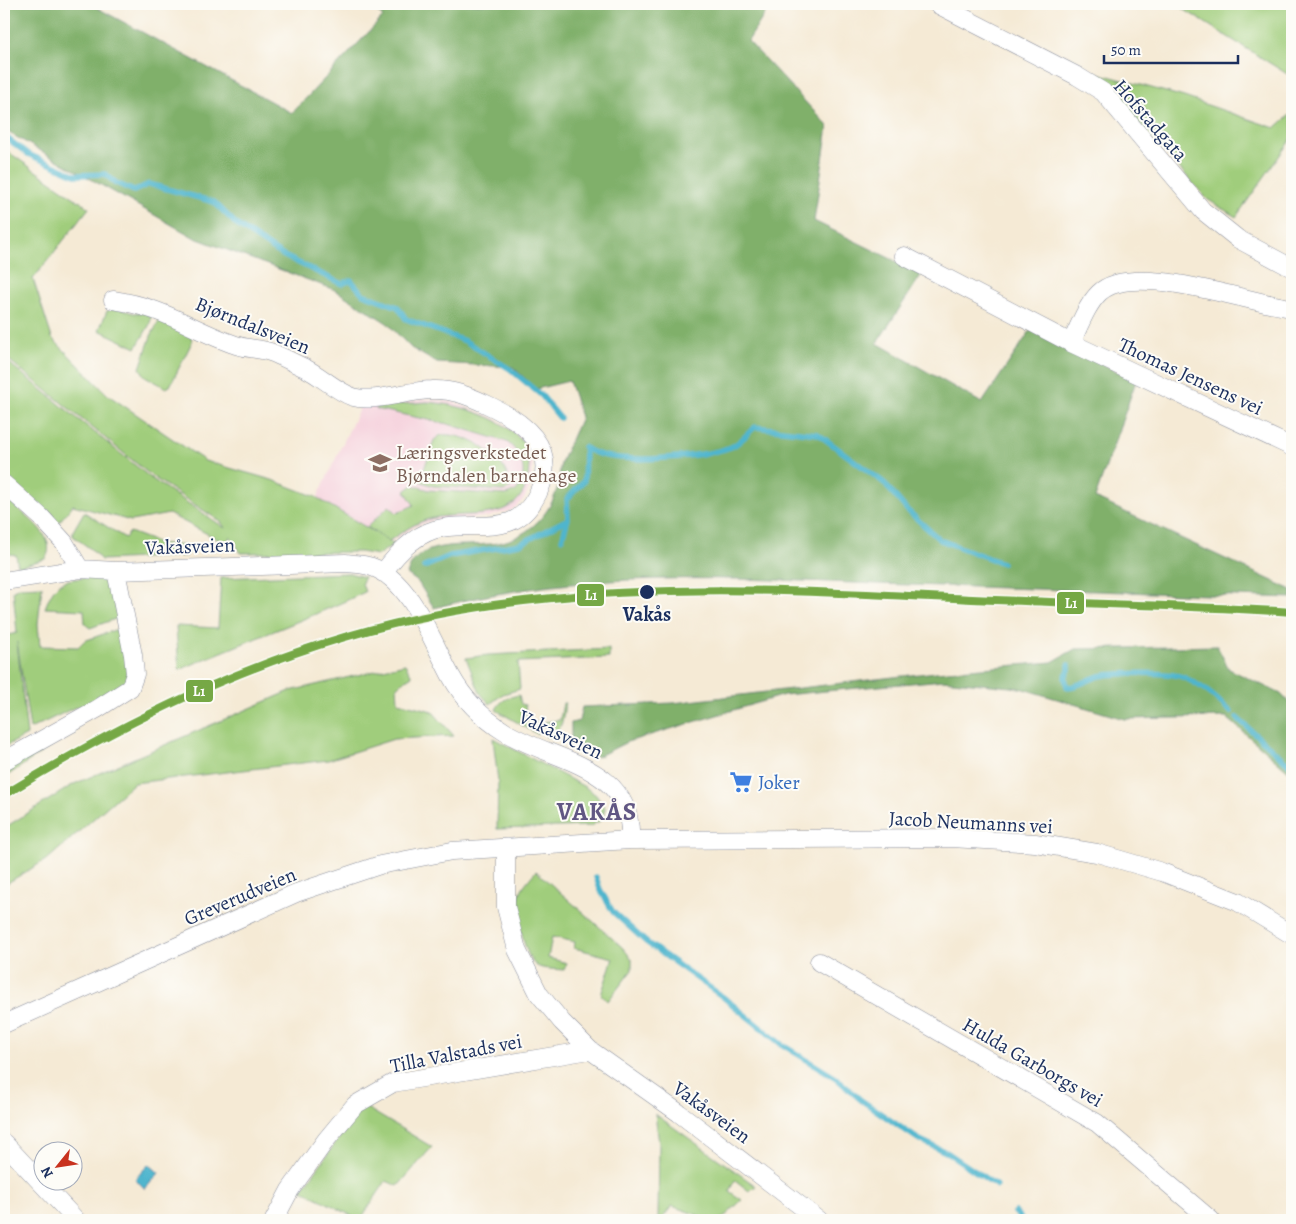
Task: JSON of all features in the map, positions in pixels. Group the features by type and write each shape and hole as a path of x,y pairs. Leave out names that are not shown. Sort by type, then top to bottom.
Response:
{"street":[{"name":"Hofstadgata","path":"937,4 1077,76 1103,92 1203,211 1238,239 1292,268"},
{"name":"Thomas Jensens vei","path":"904,256 1071,343 1292,447"},
{"path":"1071,343 1090,304 1100,292 1116,284 1137,280 1176,284 1270,306 1292,308"},
{"name":"Bjørndalsveien","path":"113,300 159,310 235,345 269,352 307,369 354,397 366,398 433,390 451,391 503,412 528,428 536,439 542,454 543,476 538,492 530,506 520,516 507,523 489,528 442,528 425,534 409,544 394,558 384,573"},
{"path":"4,484 41,517 64,542 80,569"},
{"name":"Vakåsveien","path":"4,581 80,569 116,571 346,563 372,567 384,573 406,593 451,676 474,710 506,732 603,777 612,786 626,810 631,824 630,840"},
{"path":"4,761 97,710 130,688 135,674 116,571"},
{"name":"Jacob Neumanns vei","path":"630,840 951,838 1035,843 1097,853 1162,872 1238,902 1292,935"},
{"path":"506,849 630,840"},
{"name":"Vakåsveien","path":"506,849 506,907 517,950 539,994 590,1050 686,1119 818,1220"},
{"name":"Greverudveien","path":"4,1024 296,894 380,865 452,851 506,849"},
{"name":"Hulda Garborgs vei","path":"819,962 1097,1123 1212,1220"},
{"name":"Tilla Valstads vei","path":"274,1220 296,1182 354,1105 394,1083 590,1050"},
{"path":"4,1143 76,1220"}],"shaded area":[{"path":"427,399 453,402 490,416 519,432 528,445 533,461 530,486 524,499 512,510 488,517 434,520 416,526 390,542 319,499 318,496 360,407"}],"green space":[{"path":"4,4 90,4 292,113 383,17 368,4 771,4 748,41 828,126 814,221 922,274 877,343 982,403 1032,328 1136,381 1095,498 1292,590 1292,598 765,580 654,579 544,587 434,608 418,582 407,574 414,561 424,553 437,548 496,543 509,540 526,531 540,519 551,503 558,485 561,463 581,417 569,381 536,389 513,367 437,363 411,348 387,323 335,290 195,238 4,130"},
{"path":"1175,4 1285,4 1292,10 1292,77"},
{"path":"1094,72 1184,97 1275,128 1292,113 1292,138 1236,217 1207,199"},
{"path":"4,149 89,208 33,279 52,338 108,395 205,461 272,480 314,496 394,544 378,555 360,552 241,553 230,536 227,544 169,514 131,521 73,505 59,522 4,475 4,359 152,479 225,528 221,522 153,477 4,356"},
{"path":"117,308 133,313 146,313 151,317 150,324 136,348 99,330 107,311"},
{"path":"160,319 191,335 192,342 170,386 166,388 145,376 140,368 151,336"},
{"path":"427,402 451,405 477,413 502,424 521,440 526,448 529,462 528,476 523,493 514,504 501,510 487,513 426,520 412,526 389,541 367,527 389,506 397,513 414,505 405,491 413,485 429,490 506,495 516,491 522,478 523,472 520,459 517,452 507,442 448,424 376,409 376,406"},
{"path":"441,435 463,438 486,450 503,467 510,489 503,491 433,486 420,481 434,440"},
{"path":"4,497 28,517 43,533 48,551 45,559 18,567 16,555 4,553"},
{"path":"84,512 125,538 130,532 159,543 188,546 191,551 185,556 101,560 92,550 73,536 73,531"},
{"path":"349,573 364,577 362,583 365,592 319,613 179,670 176,626 218,628 221,578"},
{"path":"93,577 106,578 113,583 118,618 90,628 85,624 84,610 45,608 53,591 62,582"},
{"path":"42,586 38,624 40,646 78,647 84,641 120,628 123,629 128,681 82,711 76,707 30,729 17,642 27,735 4,747 4,648 8,635 17,633 13,590 20,587"},
{"path":"1217,646 1229,669 1281,694 1292,706 1292,774 1226,717 1124,719 1020,688 943,680 784,695 627,742 597,757 571,740 571,723 579,721 582,707 673,703 936,672 1052,662 1075,649"},
{"path":"609,649 609,658 518,662 520,689 503,694 490,704 480,693 466,658 488,655"},
{"path":"405,664 412,676 397,686 398,702 432,711 454,736 394,739 328,760 134,783 49,858 4,885 4,828 74,784 290,691"},
{"path":"519,695 521,704 525,705 527,720 541,723 537,734 496,710 505,700"},
{"path":"563,703 565,703 564,714 559,729 552,736 546,737 545,722 560,720"},
{"path":"77,728 4,778 4,770"},
{"path":"493,738 585,787 596,795 605,808 602,820 590,826 497,829 498,782"},
{"path":"536,871 622,947 632,959 632,970 608,1001 601,995 613,958 574,948 575,942 552,937 548,958 567,963 564,970 547,969 537,966 532,962 522,934 518,904 522,890"},
{"path":"365,1107 432,1147 398,1186 386,1181 360,1220 302,1190 357,1113"},
{"path":"655,1114 756,1186 749,1191 735,1180 729,1191 742,1200 722,1219 711,1220 672,1206 661,1220 658,1220 659,1143"}],"water":[{"path":"149,1164 159,1173 145,1189 135,1179"}],"waterway":[{"path":"4,136 28,154 75,175 105,174 116,183 134,191 149,184 214,202 237,225 282,255 342,284 351,280 363,294 398,307 406,319 465,341 510,369 542,396 560,418"},
{"path":"584,447 596,453 613,457 656,459 699,454 731,447 755,427 818,434 883,482 907,510 940,540 1002,563"},
{"path":"424,567 450,556 520,544 568,519 567,499 584,481 585,449"},
{"path":"562,539 568,519"},
{"path":"1069,665 1069,670 1065,677 1067,687 1100,676 1130,673 1168,674 1192,681 1231,712"},
{"path":"1237,718 1292,767"},
{"path":"596,877 600,889 613,912 646,942 723,997 781,1044 836,1078 861,1100 918,1139 948,1153 997,1186"},
{"path":"1015,1212 1022,1220"}],"transit line":[{"name":"L1","path":"4,795 107,736 160,709 268,663 324,643 381,627 439,614 505,603 572,596 705,590 838,593 1292,612"}],"place":[{"name":"Læringsverkstedet Bjørndalen barnehage","path":"380,463"},
{"name":"Vakås","path":"647,592"},
{"name":"Joker","path":"741,782"}],"district":[{"name":"VAKÅS","path":"597,811"}]}
